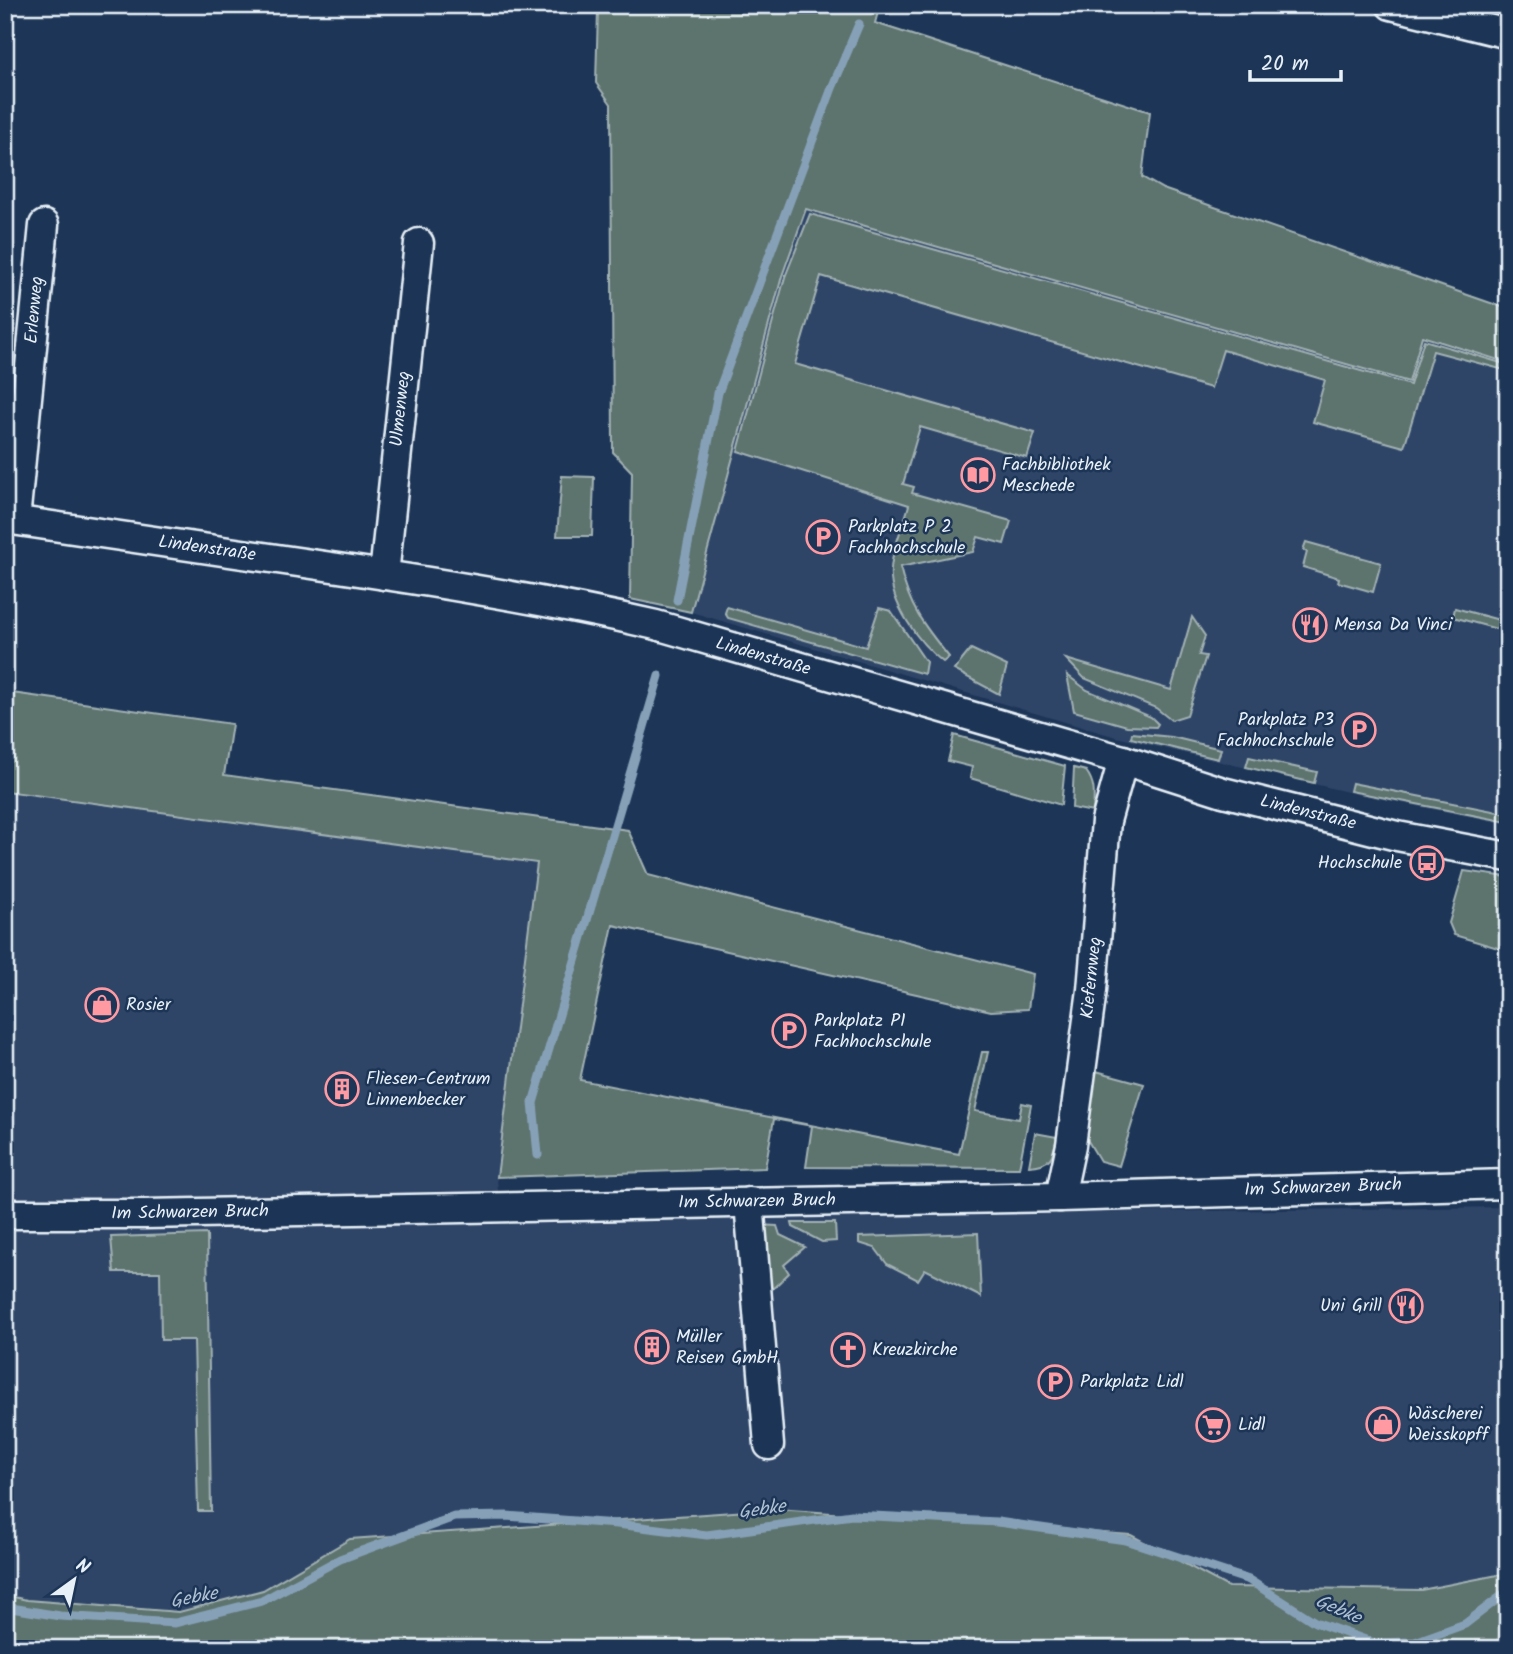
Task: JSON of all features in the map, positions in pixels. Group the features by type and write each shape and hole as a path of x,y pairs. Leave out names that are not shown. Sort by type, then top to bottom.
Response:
{"street":[{"path":"1391,5 1508,34"},
{"name":"Erlenweg","path":"10,520 44,225"},
{"name":"Ulmenweg","path":"384,575 419,243"},
{"name":"Lindenstraße","path":"10,520 384,575 561,604 656,625 1123,760 1223,792 1408,838 1508,857"},
{"name":"Kiefernweg","path":"1060,1197 1071,1145 1092,990 1106,821 1123,760"},
{"name":"Im Schwarzen Bruch","path":"5,1214 144,1214 1060,1197 1508,1184"},
{"path":"749,1202 769,1445"}],"shaded area":[{"path":"806,209 1409,382 1422,336 1508,363 1508,824 1356,794 1116,737 691,612 782,276"},
{"path":"5,791 538,863 497,1177 500,1220 1508,1207 1508,1573 1421,1590 1228,1587 1131,1535 777,1509 350,1539 263,1590 179,1612 27,1600 5,1595"}],"green space":[{"path":"615,5 880,5 875,23 1150,112 1142,177 1163,189 1508,309 1508,363 1422,336 1409,382 806,209 782,276 691,612 630,599 632,472 613,452 611,104 596,83 598,10 614,10"},
{"path":"810,214 1410,385 1424,340 1508,365 1508,371 1433,351 1404,447 1313,422 1325,380 1223,350 1211,388 821,276 795,364 1035,433 1027,458 920,427 903,484 914,487 912,493 1011,521 1004,544 978,537 973,552 900,567 918,615 949,657 943,662 924,644 907,621 891,581 894,553 909,505 738,451 785,277"},
{"path":"562,476 594,477 592,536 557,536"},
{"path":"1306,542 1381,563 1373,592 1338,582 1339,578 1303,567 1307,552 1303,550"},
{"path":"1508,603 1508,632 1453,617 1455,608 1503,621"},
{"path":"727,607 866,647 879,608 891,611 926,662 924,674 728,618 725,613"},
{"path":"1192,617 1205,636 1199,655 1206,656 1187,715 1171,720 1156,708 1084,678 1066,659 1171,690"},
{"path":"971,649 1007,666 999,694 954,670"},
{"path":"1067,675 1087,690 1151,717 1158,724 1156,727 1127,726 1074,711"},
{"path":"5,692 232,724 224,775 628,830 648,875 1033,974 1028,1009 991,1011 613,925 580,1080 959,1154 982,1052 988,1052 975,1111 1019,1119 1022,1103 1031,1105 1019,1168 806,1167 812,1126 774,1119 765,1168 497,1177 537,863 5,791"},
{"path":"1132,733 1172,737 1221,749 1218,759 1131,738"},
{"path":"954,735 1065,766 1061,805 970,778 972,767 948,761"},
{"path":"1249,757 1317,772 1314,783 1246,767"},
{"path":"1074,768 1086,771 1091,781 1094,790 1093,812 1072,808"},
{"path":"1352,783 1508,814 1508,822 1350,791"},
{"path":"1464,871 1508,877 1508,951 1454,935 1449,923"},
{"path":"1096,1071 1144,1084 1119,1166 1100,1161 1085,1136"},
{"path":"1035,1133 1057,1137 1050,1159 1042,1164 1029,1166"},
{"path":"792,1223 835,1223 836,1241 822,1242 793,1227"},
{"path":"758,1225 777,1226 780,1235 805,1247 784,1265 789,1273 763,1298"},
{"path":"978,1233 981,1297 925,1269 918,1280 887,1264 875,1248 859,1243 859,1237"},
{"path":"207,1234 211,1511 198,1511 194,1340 161,1340 160,1272 114,1272 111,1237"},
{"path":"777,1509 1131,1535 1228,1587 1421,1590 1508,1573 1508,1649 5,1649 5,1595 27,1600 179,1612 263,1590 350,1539"}],"waterway":[{"path":"677,600 718,393 832,88 859,24"},
{"path":"538,1155 533,1103 659,676"},
{"name":"Gebke","path":"5,1607 60,1616 175,1623 262,1601 340,1559 454,1517 506,1516 617,1524 707,1535 852,1515 998,1522 1126,1540 1249,1580 1315,1622 1374,1643 1415,1642 1465,1624 1508,1591"}],"place":[{"name":"Fachbibliothek Meschede","path":"978,475"},
{"name":"Parkplatz P 2 Fachhochschule","path":"823,537"},
{"name":"Mensa Da Vinci","path":"1310,625"},
{"name":"Parkplatz P3 Fachhochschule","path":"1359,730"},
{"name":"Hochschule","path":"1427,863"},
{"name":"Rosier","path":"102,1005"},
{"name":"Parkplatz P1 Fachhochschule","path":"789,1031"},
{"name":"Fliesen-Centrum Linnenbecker","path":"342,1089"},
{"name":"Uni Grill","path":"1406,1306"},
{"name":"Müller Reisen GmbH","path":"652,1347"},
{"name":"Kreuzkirche","path":"848,1350"},
{"name":"Parkplatz Lidl","path":"1055,1382"},
{"name":"Wäscherei Weisskopff","path":"1383,1424"},
{"name":"Lidl","path":"1213,1425"}]}
